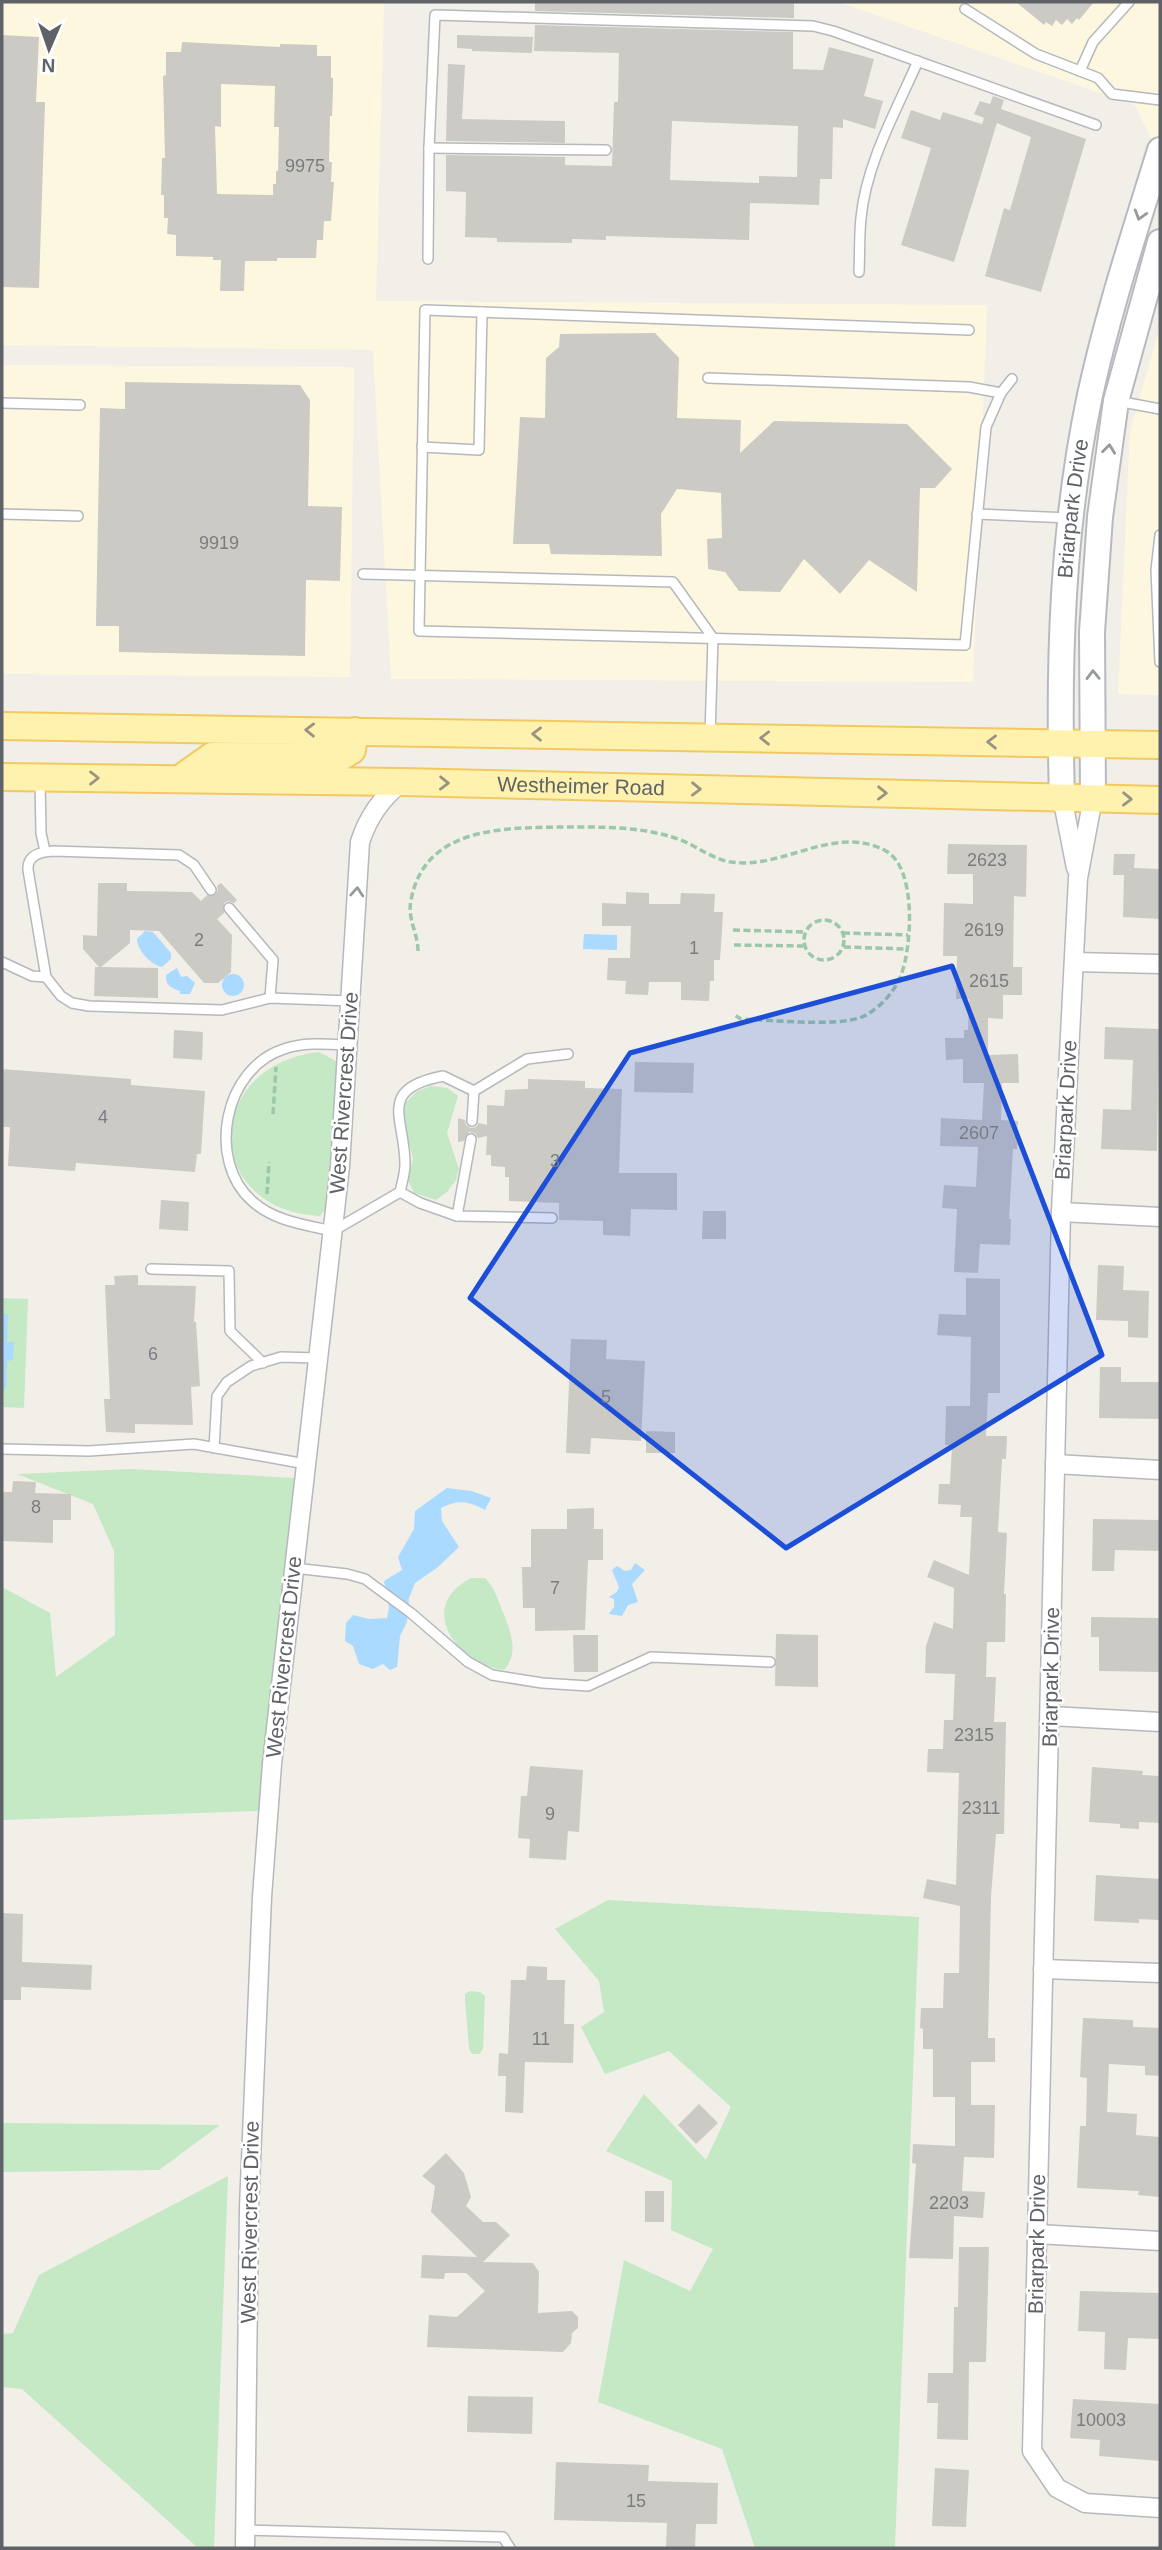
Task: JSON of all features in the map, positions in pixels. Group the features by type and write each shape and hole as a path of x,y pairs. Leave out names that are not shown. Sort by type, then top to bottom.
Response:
{"main road":[{"path":"2,726 1160,745"},
{"path":"181,778 212,756 341,757 352,750 355,731"},
{"name":"Westheimer Road","path":"2,777 402,782 1160,800"}],"street":[{"name":"Briarpark Drive","path":"1078,878 1062,797 1060,707 1070,518 1090,396 1121,277 1160,150"},
{"name":"Briarpark Drive","path":"1160,242 1116,401 1100,517 1092,632 1093,798 1078,878 1061,1212 1032,2451 1057,2488 1085,2503 1160,2508"},
{"path":"1090,396 1116,401"},
{"name":"West Rivercrest Drive","path":"246,2539 250,2208 260,1934 272,1764 340,1166 360,842 375,808 387,793 402,782"},
{"path":"1074,962 1160,964"},
{"path":"1061,1212 1160,1217"},
{"path":"1055,1464 1160,1470"},
{"path":"1051,1716 1160,1722"},
{"path":"1043,1969 1160,1973"},
{"path":"1037,2234 1160,2241"}],"lane":[{"path":"1080,71 1093,43 1129,2"},
{"path":"965,9 1036,54 1098,78 1112,94 1160,100"},
{"path":"428,259 429,148 435,15 813,26 1096,125"},
{"path":"859,272 861,216 867,188 879,151 918,61"},
{"path":"429,148 606,150"},
{"path":"969,330 425,310 418,631 965,645 986,427 1001,393 1012,379"},
{"path":"422,447 479,450 482,312"},
{"path":"708,378 969,387 1001,393"},
{"path":"1116,401 1160,409"},
{"path":"2,402 80,405"},
{"path":"2,514 78,516"},
{"path":"978,514 1070,518"},
{"path":"1160,535 1156,570 1160,662"},
{"path":"363,575 673,582 713,638 710,737"},
{"path":"40,777 41,833 45,851"},
{"path":"211,890 194,865 179,855 45,851 31,858 27,863 46,977 61,996 72,1003 89,1006 222,1010 270,998 351,1001"},
{"path":"229,908 273,960 270,998"},
{"path":"2,962 32,975 46,977"},
{"path":"348,1045 317,1044 285,1048 270,1055 242,1082 232,1097 226,1128 228,1158 237,1180 251,1200 273,1215 333,1231 400,1192 405,1164 398,1108 402,1094 416,1084 443,1076 474,1091"},
{"path":"474,1091 527,1059 568,1054"},
{"path":"472,1121 474,1091"},
{"path":"457,1216 471,1139"},
{"path":"400,1192 457,1216 552,1218"},
{"path":"151,1269 229,1271 230,1331 263,1363"},
{"path":"214,1448 218,1396 227,1382 251,1366 281,1357 318,1358"},
{"path":"2,1449 89,1451 194,1444 306,1464"},
{"path":"294,1568 365,1578 411,1612 451,1649 480,1670 492,1675 542,1683 588,1686 651,1657 770,1662"},
{"path":"246,2539 503,2537 510,2548"}],"path":[{"path":"418,951 409,911 411,898 424,866 452,843 501,828 612,826 677,838 713,857 731,862 770,860 833,843 853,842 887,852 899,862 906,878 908,935 900,976 880,1006 862,1017 844,1021 753,1020 740,1019 733,1014"},
{"path":"803,946 805,932 814,922 824,919 832,921 843,933 844,947"},
{"path":"733,930 805,932"},
{"path":"843,933 908,935"},
{"path":"734,945 803,946 816,959 825,960 833,958 844,947 906,949"},
{"path":"273,1114 278,1052"},
{"path":"266,1210 269,1162"}],"highlighted area":[{"path":"952,966 1102,1355 786,1548 470,1298 630,1053"}],"shaded area":[{"path":"2,2 384,2 376,301 987,305 973,682 391,679 373,350 2,345"},
{"path":"838,2 1160,2 1160,157 1135,105"},
{"path":"1160,327 1160,695 1118,694 1130,431"},
{"path":"2,365 354,367 350,677 2,674"}],"green space":[{"path":"319,1052 338,1062 326,1208 320,1216 281,1208 253,1190 237,1165 231,1137 237,1108 253,1082 281,1063"},
{"path":"431,1086 447,1088 458,1096 447,1133 459,1169 456,1180 447,1192 436,1200 414,1193 408,1180 413,1158 403,1120 403,1106 416,1092"},
{"path":"2,1298 28,1299 24,1408 2,1407"},
{"path":"131,1469 295,1478 259,1811 2,1820 2,1587 50,1613 56,1677 115,1635 114,1551 93,1504 17,1474"},
{"path":"471,1578 485,1578 495,1594 508,1627 513,1649 504,1670 487,1666 471,1657 458,1646 449,1633 444,1618 446,1604 454,1590"},
{"path":"608,1900 919,1917 895,2548 755,2548 722,2449 598,2402 624,2260 690,2291 713,2249 671,2230 672,2181 606,2151 644,2094 706,2160 731,2107 669,2051 605,2074 581,2027 604,2012 599,1981 555,1929"},
{"path":"470,1991 480,1992 485,1996 483,2049 479,2054 472,2054 469,2048 465,1994"},
{"path":"2,2123 220,2125 159,2170 2,2172"},
{"path":"228,2176 214,2548 198,2548 22,2389 2,2387 2,2334 13,2333 39,2275"}],"water":[{"path":"145,931 153,932 171,953 171,959 162,967 149,960 139,948 137,939"},
{"path":"584,934 617,935 617,950 583,949"},
{"path":"177,968 181,977 187,976 195,983 190,994 180,994 180,991 167,982 166,975"},
{"path":"233,974 241,977 244,985 241,993 233,996 225,993 222,985 225,977"},
{"path":"2,1314 8,1314 7,1342 14,1342 13,1360 7,1361 6,1389 2,1389"},
{"path":"447,1488 471,1491 491,1498 485,1510 463,1502 441,1508 442,1521 459,1547 438,1567 415,1583 409,1598 407,1622 400,1636 397,1667 390,1670 383,1664 373,1669 359,1664 353,1646 345,1641 346,1623 353,1615 369,1619 387,1618 389,1608 384,1581 402,1570 398,1557 414,1529 415,1511"},
{"path":"635,1563 645,1570 632,1584 638,1602 628,1605 622,1616 609,1614 614,1607 614,1599 609,1597 617,1592 619,1587 612,1570 617,1566 625,1571 631,1570"}],"building":[{"path":"535,2 794,2 794,18 535,11"},
{"path":"1016,2 1094,2 1079,20 1077,18 1072,24 1067,19 1062,25 1056,20 1052,26 1046,22 1044,25"},
{"path":"535,25 793,32 793,69 823,70 829,47 874,59 864,96 883,101 875,129 843,119 843,128 833,127 832,179 820,179 819,205 750,203 749,240 606,236 606,240 572,239 572,243 497,242 497,238 465,237 466,192 446,191 446,155 565,157 565,165 612,166 619,53 534,51","holes":["672,121 798,126 797,177 759,176 759,183 670,180"]},
{"path":"2,35 39,37 36,102 45,102 39,288 2,287"},
{"path":"457,35 533,37 532,53 457,48"},
{"path":"182,42 280,47 280,44 317,45 317,56 331,56 333,90 329,162 332,162 331,182 334,182 331,221 324,221 323,240 317,240 316,258 245,261 244,291 220,291 221,260 213,260 213,257 176,256 176,235 167,234 168,218 164,218 164,195 161,195 162,158 165,158 163,76 166,75 166,52 181,52","holes":["221,84 275,86 274,127 279,127 278,171 276,184 273,184 273,195 217,194 215,126 221,127"]},
{"path":"448,64 465,65 462,119 565,121 565,143 446,141"},
{"path":"993,96 1004,100 1001,109 1086,139 1041,292 985,276 1004,208 1010,210 1031,137 997,123 954,262 901,245 931,148 901,138 911,110 940,120 943,112 982,124 984,118 974,114 980,101 990,104"},
{"path":"655,333 679,358 677,418 741,420 740,453 774,421 907,424 952,469 935,488 920,488 917,592 869,560 840,594 804,559 780,592 739,591 725,572 708,569 707,539 722,538 721,493 677,489 661,514 662,556 551,554 549,544 513,544 520,417 545,418 546,358 559,347 560,334"},
{"path":"125,382 300,385 310,400 308,506 342,507 340,581 306,580 305,656 119,652 119,626 96,626 100,408 125,409"},
{"path":"948,844 1027,845 1026,897 1014,896 1013,967 1022,967 1022,995 1003,995 1003,1019 988,1018 988,1055 1018,1054 1019,1083 1002,1083 1001,1120 1018,1121 1017,1149 1013,1149 1010,1245 980,1244 978,1273 954,1272 957,1209 942,1208 944,1185 976,1187 978,1147 940,1146 941,1118 982,1120 984,1083 963,1083 963,1059 946,1060 945,1038 964,1038 964,1030 968,1030 969,999 956,999 957,956 943,956 944,903 973,904 973,874 947,874"},
{"path":"1114,854 1135,854 1134,868 1160,869 1160,919 1123,917 1124,875 1113,875"},
{"path":"98,883 127,883 127,891 192,892 201,901 207,895 215,895 217,886 221,883 237,900 234,903 224,903 224,913 217,919 232,935 231,972 218,983 204,983 159,931 130,930 130,943 101,967 158,968 158,998 94,996 95,967 99,967 83,949 83,935 97,936"},
{"path":"626,892 649,893 649,904 680,904 681,893 715,894 714,912 723,912 722,931 720,960 714,960 714,981 710,981 709,1001 681,1000 681,982 649,982 648,995 625,994 626,981 607,980 608,958 630,958 631,926 602,926 602,903 626,904"},
{"path":"1105,1027 1159,1029 1157,1151 1101,1149 1103,1109 1131,1110 1133,1060 1104,1059"},
{"path":"174,1030 203,1032 202,1060 173,1058"},
{"path":"635,1062 694,1063 693,1093 634,1092"},
{"path":"2,1069 131,1079 131,1085 205,1091 201,1154 197,1154 195,1172 76,1163 75,1171 8,1166 10,1127 2,1127"},
{"path":"528,1079 585,1081 585,1088 622,1089 619,1173 677,1173 677,1210 631,1209 630,1236 603,1235 603,1221 559,1220 559,1203 509,1201 509,1177 505,1177 505,1167 491,1166 491,1155 486,1155 487,1136 478,1138 475,1133 469,1132 464,1141 458,1142 458,1118 465,1120 466,1125 471,1128 479,1123 487,1125 487,1105 504,1106 505,1090 528,1089"},
{"path":"161,1200 189,1202 188,1231 159,1229"},
{"path":"703,1211 726,1211 726,1239 702,1239"},
{"path":"1098,1265 1124,1266 1123,1290 1149,1291 1148,1338 1128,1337 1128,1321 1096,1320"},
{"path":"138,1275 138,1285 196,1286 194,1322 200,1386 191,1387 193,1425 135,1424 135,1433 106,1432 104,1399 110,1399 105,1285 115,1285 114,1276"},
{"path":"966,1278 1000,1279 1000,1393 988,1393 986,1436 1007,1436 1006,1459 1002,1459 998,1532 1007,1533 1005,1642 987,1642 986,1677 996,1677 994,1722 1006,1722 1004,1834 996,1834 991,1896 988,2038 995,2038 995,2062 971,2062 971,2105 995,2105 994,2158 964,2157 962,2191 985,2192 983,2218 954,2216 953,2259 909,2258 916,2164 912,2163 913,2144 955,2146 955,2097 933,2097 933,2049 923,2049 923,2029 920,2028 921,2008 943,2008 944,1973 959,1973 960,1906 923,1898 927,1879 956,1885 959,1773 927,1772 928,1749 943,1749 944,1720 953,1720 955,1674 925,1673 926,1646 934,1622 953,1629 954,1588 927,1577 934,1560 969,1575 972,1517 960,1517 961,1505 938,1504 939,1484 950,1484 952,1445 945,1445 946,1406 970,1406 971,1337 937,1335 939,1314 966,1315"},
{"path":"571,1339 607,1340 606,1359 645,1361 641,1441 591,1438 590,1454 566,1453"},
{"path":"1100,1367 1121,1367 1121,1382 1160,1382 1160,1419 1099,1418"},
{"path":"646,1431 675,1432 675,1453 646,1453"},
{"path":"13,1481 36,1482 35,1493 71,1494 71,1520 53,1520 53,1543 2,1541 2,1492 12,1492"},
{"path":"594,1508 594,1529 603,1529 603,1560 588,1560 585,1630 535,1631 535,1608 523,1608 522,1567 531,1567 531,1529 567,1529 567,1509"},
{"path":"1093,1519 1160,1520 1160,1551 1115,1550 1114,1571 1092,1571"},
{"path":"1091,1617 1160,1618 1160,1672 1099,1671 1099,1637 1091,1637"},
{"path":"776,1634 818,1635 818,1687 775,1686"},
{"path":"573,1635 598,1635 598,1672 574,1672"},
{"path":"530,1766 583,1770 579,1832 568,1831 566,1860 529,1858 530,1839 518,1838 521,1796 527,1796"},
{"path":"1092,1767 1143,1771 1142,1775 1160,1776 1160,1823 1139,1822 1139,1829 1120,1828 1120,1824 1089,1822"},
{"path":"1096,1875 1160,1879 1160,1920 1139,1919 1139,1923 1094,1921"},
{"path":"2,1913 23,1914 22,1962 92,1965 91,1990 21,1987 21,2000 2,2000"},
{"path":"527,1966 547,1967 547,1980 565,1980 564,2024 574,2024 573,2063 525,2062 523,2113 505,2112 506,2076 498,2076 499,2053 508,2054 511,1980 526,1980"},
{"path":"1083,2018 1133,2020 1133,2027 1160,2028 1160,2076 1145,2075 1145,2066 1109,2064 1107,2112 1137,2114 1136,2135 1160,2137 1160,2197 1138,2195 1139,2191 1077,2188 1080,2126 1086,2126 1087,2078 1080,2077"},
{"path":"699,2104 718,2123 696,2144 678,2125"},
{"path":"446,2153 464,2173 471,2197 466,2206 483,2222 496,2222 510,2235 483,2262 533,2263 539,2272 538,2313 572,2311 578,2317 578,2328 572,2333 571,2343 563,2352 427,2347 429,2315 457,2317 485,2291 466,2273 445,2273 444,2279 421,2278 422,2255 477,2257 431,2212 435,2186 422,2176"},
{"path":"645,2191 664,2191 664,2222 645,2222"},
{"path":"959,2247 989,2247 986,2362 969,2362 968,2440 937,2439 938,2403 927,2403 928,2373 953,2373 954,2307 958,2307"},
{"path":"1080,2291 1160,2293 1160,2339 1128,2338 1126,2370 1104,2369 1105,2332 1078,2331"},
{"path":"468,2396 533,2397 532,2434 467,2432"},
{"path":"1073,2399 1160,2404 1160,2461 1099,2456 1100,2440 1070,2438"},
{"path":"556,2462 649,2465 648,2481 718,2483 717,2524 696,2524 695,2548 666,2548 667,2523 554,2520"},
{"path":"935,2468 969,2470 966,2527 932,2526"}]}
